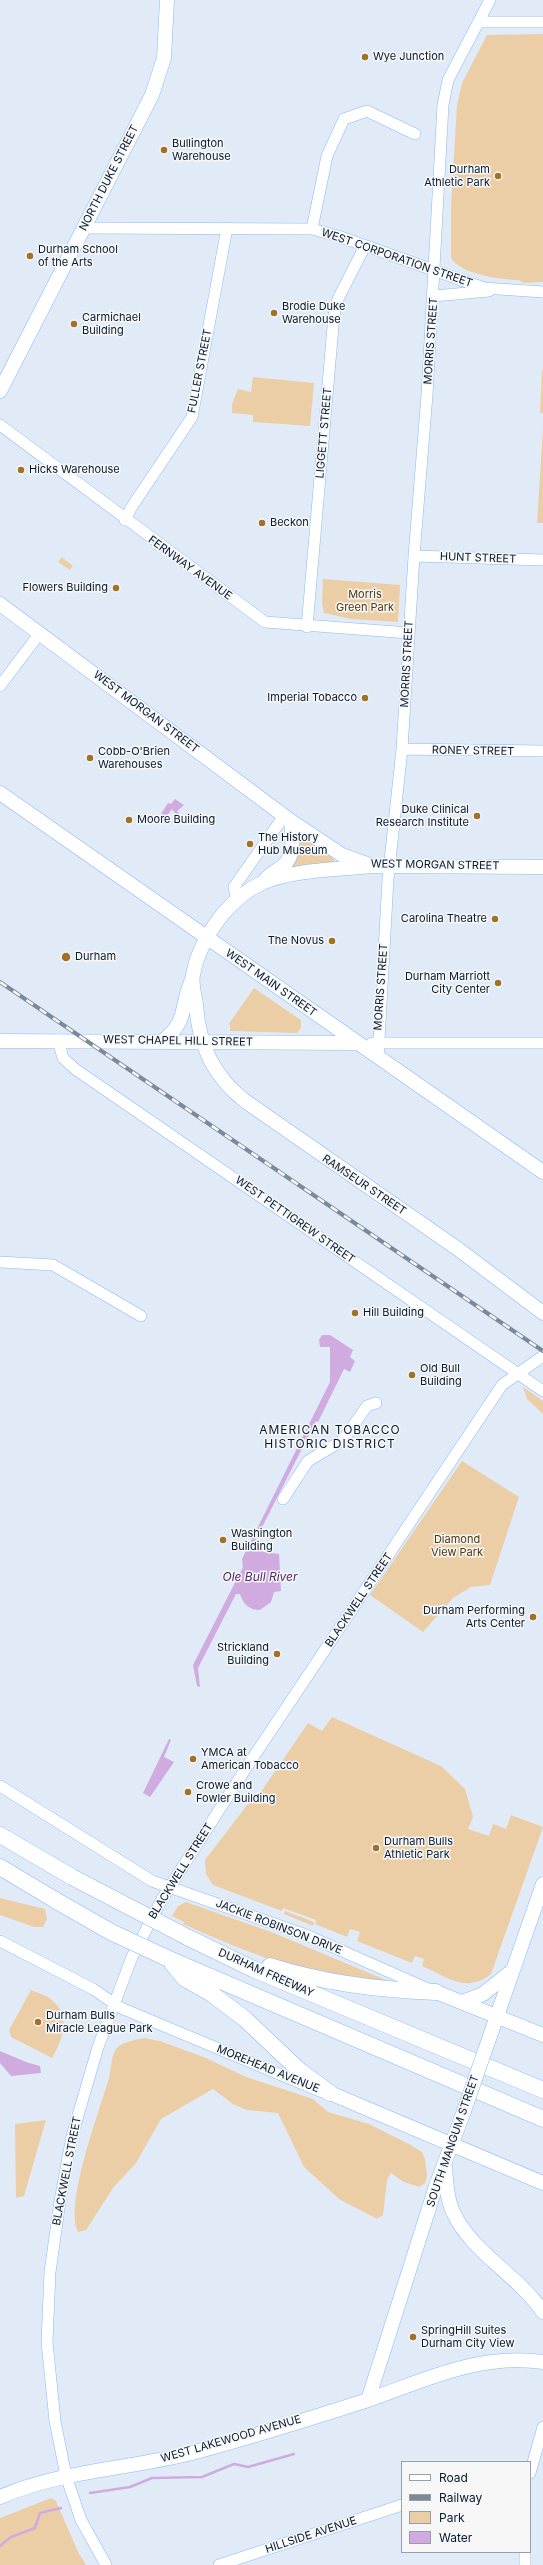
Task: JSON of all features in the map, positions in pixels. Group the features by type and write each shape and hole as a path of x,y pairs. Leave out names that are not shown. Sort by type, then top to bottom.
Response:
{"highway":[{"name":"DURHAM FREEWAY","path":"4,1836 72,1877 231,1959 543,2090"},
{"path":"0,1867 111,1932 169,1959 543,2119"},
{"path":"169,1959 184,1978 212,1994 245,2019 306,2076 330,2093"},
{"path":"231,1959 259,1962 289,1972 331,1981 409,1991 436,1992"}],"main road":[{"name":"NORTH DUKE STREET","path":"0,391 83,228 128,144 159,77 165,46 167,0"},
{"name":"WEST MORGAN STREET","path":"0,604 288,819 342,855 373,866 543,867"},
{"name":"WEST MAIN STREET","path":"0,793 356,1043 543,1172"},
{"path":"164,1040 174,1032 182,1019 186,995 192,980 197,959 216,922 237,900 263,882 272,872 284,865 289,857 293,839 288,819"},
{"path":"263,882 292,874 373,866"},
{"name":"RAMSEUR STREET","path":"192,980 198,1023 210,1062 217,1075 240,1098 458,1249 543,1313"},
{"name":"WEST CHAPEL HILL STREET","path":"0,1041 164,1040 203,1042 356,1043"},
{"name":"SOUTH MANGUM STREET","path":"368,2400 436,2186 445,2166 543,1884"},
{"path":"462,2002 483,1994 512,1971"},
{"name":"JACKIE ROBINSON DRIVE","path":"436,1992 543,2035"},
{"name":"MOREHEAD AVENUE","path":"330,2093 543,2183"},
{"path":"445,2166 449,2200 463,2229 533,2298 543,2312"},
{"name":"WEST LAKEWOOD AVENUE","path":"0,2497 66,2476 189,2454 368,2400 469,2365 499,2361 543,2362"}],"street":[{"name":"MORRIS STREET","path":"378,1058 389,866 402,749 414,556 434,296 440,135 445,92 448,80 490,0"},
{"path":"478,22 543,22"},
{"path":"312,229 327,156 344,118 367,111 415,134"},
{"name":"WEST CORPORATION STREET","path":"83,228 312,229 473,284 497,290 543,292"},
{"name":"FULLER STREET","path":"125,520 131,508 192,417 226,228"},
{"name":"LIGGETT STREET","path":"307,627 334,315 338,299 365,246"},
{"path":"434,296 497,290"},
{"name":"FERNWAY AVENUE","path":"0,425 125,520 264,622 307,627 409,633"},
{"name":"HUNT STREET","path":"414,556 543,560"},
{"path":"0,686 40,633"},
{"name":"RONEY STREET","path":"402,749 543,751"},
{"path":"237,900 234,887 288,819"},
{"name":"WEST PETTIGREW STREET","path":"58,1040 63,1058 75,1069 543,1391"},
{"path":"356,1043 543,1043"},
{"path":"0,1262 53,1265 141,1316"},
{"name":"BLACKWELL STREET","path":"106,2565 81,2520 66,2476 55,2421 48,2361 50,2272 72,2136 98,2047 141,1937 170,1888 248,1765 502,1385 543,1356"},
{"path":"283,1499 308,1461 343,1440 367,1406 376,1403"},
{"name":"JACKIE ROBINSON DRIVE","path":"0,1786 132,1869 170,1888 232,1907 306,1935 436,1992"},
{"name":"MOREHEAD AVENUE","path":"0,1941 86,1985 114,2003 140,2017 317,2091 330,2093"},
{"path":"531,2469 543,2427"},
{"name":"HILLSIDE AVENUE","path":"219,2565 401,2505"},
{"path":"525,2553 525,2565"}],"green space":[{"name":"Durham Athletic Park","path":"543,34 543,282 524,283 519,280 502,279 472,272 456,264 451,258 451,207 457,105 462,83 487,35"},
{"path":"543,370 543,413 540,413 542,371"},
{"path":"253,377 314,383 310,426 253,422 253,415 232,413 232,404 238,389 251,392"},
{"path":"543,429 543,523 537,523"},
{"path":"62,557 73,566 70,570 58,562"},
{"name":"Morris Green Park","path":"323,579 400,585 398,622 351,619 324,613 322,603"},
{"path":"298,833 334,859 334,863 289,869"},
{"path":"254,988 301,1020 301,1028 297,1033 230,1031 230,1024 228,1025"},
{"path":"523,1387 543,1401 543,1414 527,1399"},
{"name":"Diamond View Park","path":"462,1461 519,1497 490,1585 471,1587 453,1598 423,1632 370,1595"},
{"name":"Durham Bulls Athletic Park","path":"332,1717 441,1766 465,1789 473,1817 468,1829 489,1836 493,1824 506,1829 511,1815 543,1827 491,1974 482,1980 473,1983 465,1983 448,1979 422,1966 424,1959 415,1956 412,1963 357,1941 360,1932 350,1929 347,1937 315,1924 316,1920 283,1908 282,1911 213,1885 206,1874 205,1860 251,1800 254,1802 308,1723 322,1731"},
{"path":"0,1898 45,1909 47,1919 43,1927 34,1927 0,1915"},
{"path":"186,1902 274,1933 388,1981 335,1977 309,1971 283,1964 232,1945 183,1924 184,1922 172,1916 178,1906"},
{"path":"285,1911 314,1922 313,1926 284,1914"},
{"name":"Durham Bulls Miracle League Park","path":"31,1990 52,2000 59,2008 62,2015 62,2037 52,2058 11,2037 9,2030"},
{"path":"144,2038 160,2041 206,2058 246,2077 313,2099 328,2112 369,2124 409,2144 422,2152 425,2159 427,2176 425,2183 419,2187 404,2182 391,2173 387,2180 383,2215 377,2219 339,2199 304,2167 278,2113 247,2110 233,2104 213,2089 161,2119 136,2163 113,2188 86,2230 78,2232 75,2219 79,2179 109,2078 113,2055 116,2049 122,2045"},
{"path":"46,2120 24,2196 16,2198 15,2124"},
{"path":"51,2498 56,2501 78,2552 86,2565 0,2565 0,2518"}],"water":[{"path":"175,799 184,805 177,811 179,813 177,816 172,809 166,817 161,814 168,803 171,804"},
{"name":"Ole Bull River","path":"322,1335 330,1335 353,1350 350,1357 355,1361 350,1372 344,1369 318,1422 316,1421 252,1547 264,1552 279,1554 281,1591 274,1592 271,1602 260,1610 247,1606 240,1594 236,1594 198,1668 200,1687 197,1686 193,1665 243,1567 242,1559 330,1382 330,1347 320,1347 319,1340"},
{"path":"169,1739 171,1740 164,1757 174,1762 150,1797 143,1793"},
{"path":"0,2051 40,2066 41,2073 11,2076 0,2063"}],"waterway":[{"path":"90,2493 130,2487 152,2478 202,2477 234,2464 248,2467 294,2454"},
{"path":"0,2546 11,2537 35,2528 40,2513 61,2508"}],"railway":[{"path":"0,982 543,1351"}],"place":[{"name":"Wye Junction","path":"365,57"},
{"name":"Bullington Warehouse","path":"164,150"},
{"name":"Durham Athletic Park","path":"498,176"},
{"name":"Durham School of the Arts","path":"30,256"},
{"name":"Brodie Duke Warehouse","path":"274,313"},
{"name":"Carmichael Building","path":"74,324"},
{"name":"Hicks Warehouse","path":"21,470"},
{"name":"Beckon","path":"262,523"},
{"name":"Flowers Building","path":"116,588"},
{"name":"Imperial Tobacco","path":"365,698"},
{"name":"Cobb-O'Brien Warehouses","path":"90,758"},
{"name":"Duke Clinical Research Institute","path":"477,816"},
{"name":"Moore Building","path":"129,820"},
{"name":"The History Hub Museum","path":"250,844"},
{"name":"Carolina Theatre","path":"495,919"},
{"name":"The Novus","path":"332,941"},
{"name":"Durham","path":"66,957"},
{"name":"Durham Marriott City Center","path":"498,983"},
{"name":"Hill Building","path":"355,1313"},
{"name":"Old Bull Building","path":"412,1375"},
{"name":"Washington Building","path":"223,1540"},
{"name":"Durham Performing Arts Center","path":"533,1617"},
{"name":"Strickland Building","path":"277,1654"},
{"name":"YMCA at American Tobacco","path":"193,1759"},
{"name":"Crowe and Fowler Building","path":"188,1792"},
{"name":"Durham Bulls Athletic Park","path":"376,1848"},
{"name":"Durham Bulls Miracle League Park","path":"38,2022"},
{"name":"SpringHill Suites Durham City View","path":"413,2337"}],"district":[{"name":"AMERICAN TOBACCO HISTORIC DISTRICT","path":"330,1437"}]}
